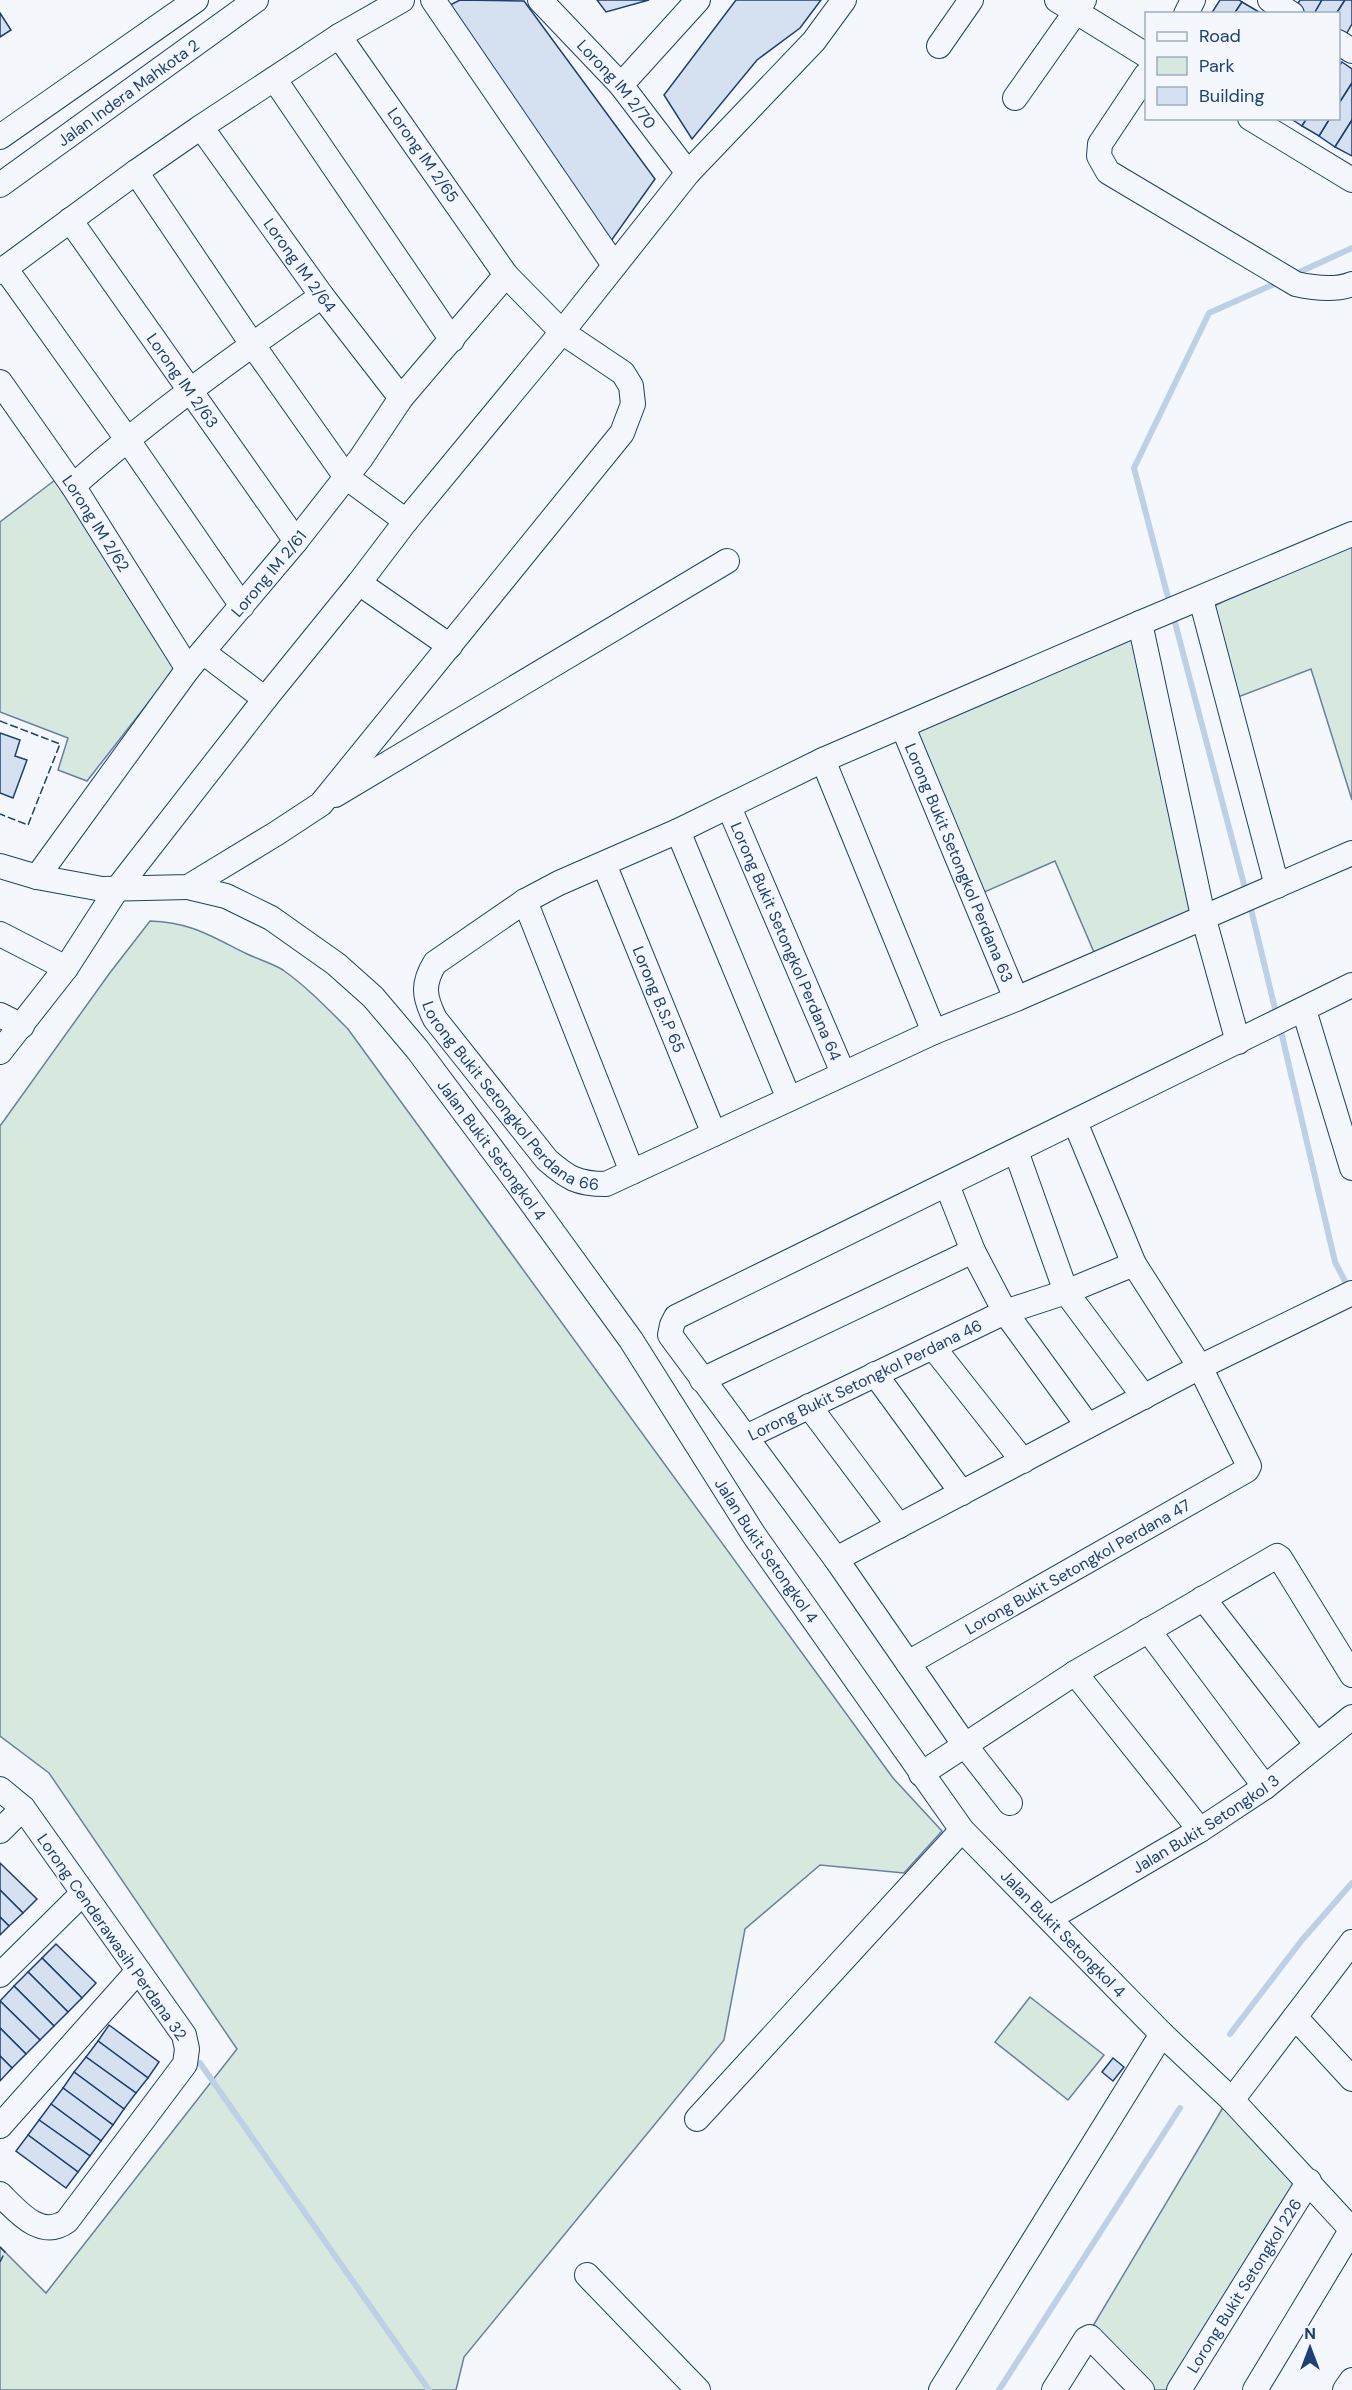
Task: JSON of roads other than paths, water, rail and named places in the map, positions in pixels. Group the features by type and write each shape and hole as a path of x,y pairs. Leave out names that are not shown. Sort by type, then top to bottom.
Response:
{"street":[{"path":"0,137 196,0"},
{"name":"Jalan Indera Mahkota 2","path":"0,185 256,0"},
{"path":"242,606 126,439 2,270 135,172 201,127 339,36 402,0"},
{"path":"433,0 614,265"},
{"name":"Lorong IM 2/70","path":"540,0 621,86 688,173"},
{"path":"621,86 698,0"},
{"path":"0,1052 66,968 117,889 406,521 562,332 688,173 814,41 844,0"},
{"path":"939,46 971,0"},
{"path":"1270,0 1289,12"},
{"path":"1015,99 1072,4 1145,55"},
{"name":"Lorong IM 2/65","path":"321,804 622,433 633,404 631,386 623,373 562,332 506,274 339,36"},
{"path":"1145,76 1100,144 1100,156 1108,172 1296,284 1316,289 1345,287 1352,284"},
{"path":"275,80 452,340"},
{"path":"1253,120 1352,180"},
{"name":"Lorong IM 2/64","path":"201,127 322,296 401,398"},
{"path":"135,172 346,477 406,521"},
{"name":"Lorong IM 2/63","path":"70,220 296,541"},
{"name":"Lorong IM 2/61","path":"37,877 195,661 296,541 346,477 401,398 506,274"},
{"path":"73,486 126,439 189,390 322,296"},
{"name":"Lorong IM 2/62","path":"4,397 73,486 195,661"},
{"name":"Lorong Bukit Setongkol Perdana 66","path":"632,1172 606,1184 583,1184 565,1175 547,1160 435,1019 428,1005 426,978 435,963 525,901 559,883 678,831 823,760 1146,620 1352,534"},
{"path":"0,866 37,877 102,889 188,887 278,833 321,804 727,561"},
{"path":"359,583 450,646"},
{"path":"1193,602 1277,886"},
{"path":"1146,620 1203,916 1243,1040"},
{"path":"195,661 265,699"},
{"name":"Lorong Bukit Setongkol Perdana 63","path":"903,727 1016,999"},
{"path":"823,760 934,1032"},
{"name":"Lorong Bukit Setongkol Perdana 64","path":"729,807 843,1073"},
{"path":"678,831 789,1099"},
{"path":"525,901 632,1172 934,1032 1016,999 1352,853"},
{"name":"Lorong B.S.P 65","path":"604,864 714,1134"},
{"name":"Jalan Bukit Setongkol 4","path":"188,887 226,896 271,918 336,964 374,997 410,1040 515,1180 631,1340 754,1535 962,1830 1162,2034 1232,2100 1352,2230"},
{"path":"0,934 66,968"},
{"path":"746,1437 670,1335 676,1317 1346,988"},
{"path":"1301,1011 1350,1155"},
{"path":"0,1015 22,1026"},
{"path":"1075,1122 1134,1264 1200,1367"},
{"path":"1016,1151 1066,1292 1144,1397"},
{"path":"947,1185 973,1251 1005,1312 1088,1426"},
{"path":"702,1380 973,1251"},
{"name":"Lorong Bukit Setongkol Perdana 46","path":"1010,1803 964,1744 836,1559 746,1437 1005,1312 1066,1292 1134,1264"},
{"path":"836,1559 1200,1367 1352,1293"},
{"path":"933,1347 1023,1461"},
{"name":"Lorong Bukit Setongkol Perdana 47","path":"908,1663 1247,1470 1248,1463 1200,1367"},
{"path":"875,1374 962,1493"},
{"path":"809,1406 899,1526"},
{"path":"921,1774 1075,1673 1277,1556 1352,1675"},
{"path":"1203,1598 1317,1745"},
{"path":"1148,1630 1265,1787"},
{"path":"1075,1673 1200,1830"},
{"name":"Jalan Bukit Setongkol 3","path":"1050,1918 1200,1830 1265,1787 1352,1717"},
{"name":"Lorong Cenderawasih Perdana 32","path":"0,1789 23,1808 183,2035 187,2049 185,2064 68,2221 61,2226 49,2228 37,2226 18,2212 0,2194"},
{"path":"0,1831 23,1808"},
{"path":"698,2119 962,1830"},
{"path":"0,1975 83,1893"},
{"path":"1232,2100 1352,1943"},
{"path":"0,2126 138,1971"},
{"path":"1295,2017 1352,2079"},
{"path":"940,2390 1162,2034"},
{"name":"Lorong Bukit Setongkol 226","path":"1179,2390 1309,2181"},
{"path":"1255,2390 1352,2230"},
{"path":"587,2275 698,2390"},
{"path":"1054,2390 1086,2339 1090,2337 1142,2390"},
{"path":"1346,2390 1352,2380"}],"waterway":[{"path":"1293,275 1352,248"},
{"path":"1170,605 1134,468 1209,313 1281,281"},
{"path":"1173,615 1246,892"},
{"path":"1250,905 1277,1017"},
{"path":"1280,1027 1335,1262 1349,1289"},
{"path":"1230,2034 1302,1940 1352,1883"},
{"path":"200,2063 429,2390"},
{"path":"999,2390 1180,2108"}]}
